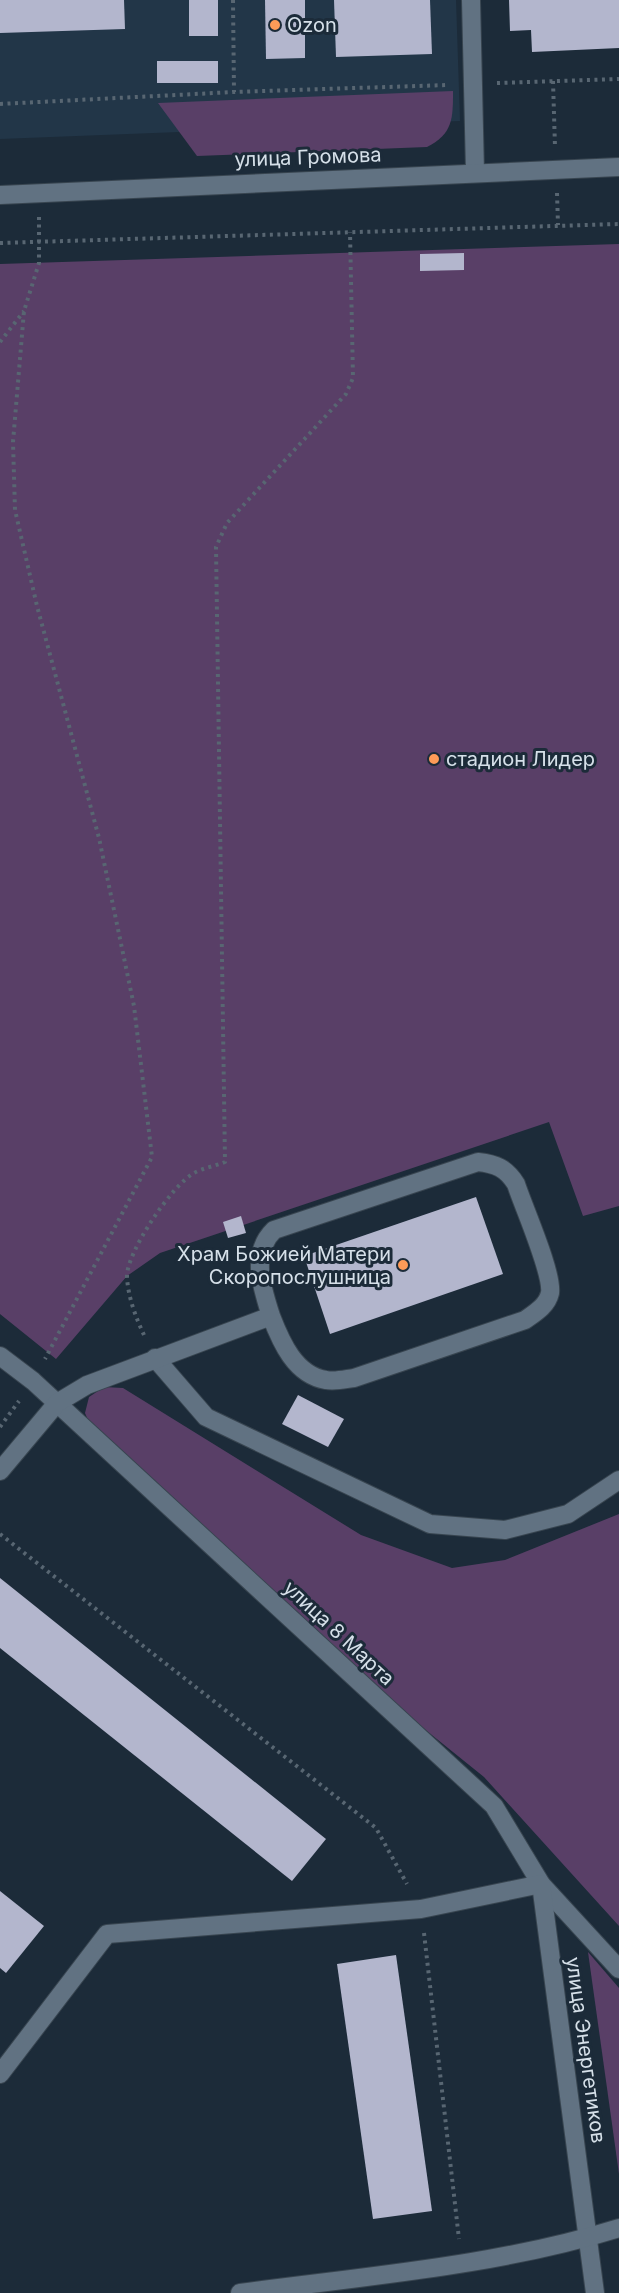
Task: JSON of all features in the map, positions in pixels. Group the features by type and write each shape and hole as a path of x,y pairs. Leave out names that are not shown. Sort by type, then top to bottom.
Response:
{"street":[{"path":"471,0 475,172"},
{"name":"улица Громова","path":"0,195 619,167"},
{"path":"478,1162 494,1163 508,1172 516,1184 548,1276 550,1293 541,1309 525,1320 354,1378 327,1380 304,1371 280,1339 270,1316 260,1277 265,1238 274,1230 478,1162"},
{"path":"0,1471 57,1404 87,1385 270,1316"},
{"name":"улица 8 Марта","path":"0,1356 33,1381 494,1806 541,1884 619,1969"},
{"path":"155,1358 206,1417 430,1524 505,1530 568,1514 619,1480"},
{"path":"0,2074 107,1934 421,1909 541,1884"},
{"name":"улица Энергетиков","path":"541,1884 595,2293"},
{"path":"240,2293 462,2262 589,2237 619,2228"}],"path":[{"path":"233,0 234,92"},
{"path":"0,104 234,92 619,79"},
{"path":"0,1427 33,1381 152,1157 134,1006 101,849 37,606 15,510 12,442 24,311 39,262 39,193"},
{"path":"0,243 619,224"},
{"path":"155,1358 136,1317 127,1276 144,1233 178,1186 194,1173 225,1162 216,547 226,523 346,394 353,378 350,232"},
{"path":"0,342 24,311"},
{"path":"0,1534 376,1828 421,1909 462,2262"}],"shaded area":[{"path":"0,0 456,0 460,121 0,139"},
{"path":"453,91 452,117 447,131 427,147 197,156 158,103"},
{"path":"619,244 619,1206 583,1216 549,1122 160,1253 127,1276 56,1359 0,1314 0,264"},
{"path":"104,1387 123,1388 361,1535 452,1568 505,1560 619,1514 619,1926 484,1777 263,1599 91,1427 85,1413 89,1397"},
{"path":"588,1952 619,1988 619,2174"}],"building":[{"path":"0,0 124,0 125,29 0,33"},
{"path":"189,0 218,0 218,36 189,36"},
{"path":"265,0 305,0 305,58 266,59"},
{"path":"334,0 430,0 432,54 336,57"},
{"path":"509,0 619,0 619,48 532,52 531,30 510,31"},
{"path":"157,61 218,61 218,83 157,83"},
{"path":"464,253 464,270 420,271 420,254"},
{"name":"Храм Божией Матери Скоропослушница","path":"476,1197 503,1274 330,1334 304,1256"},
{"path":"241,1216 246,1233 228,1238 223,1222"},
{"path":"298,1395 344,1419 328,1447 282,1424"},
{"path":"0,1578 326,1839 292,1881 0,1648"},
{"path":"0,1891 44,1926 6,1973 0,1968"},
{"path":"396,1955 432,2211 373,2219 337,1964"}],"place":[{"name":"Ozon","path":"275,25"},
{"name":"стадион Лидер","path":"434,759"},
{"name":"Храм Божией Матери Скоропослушница","path":"403,1265"}]}
